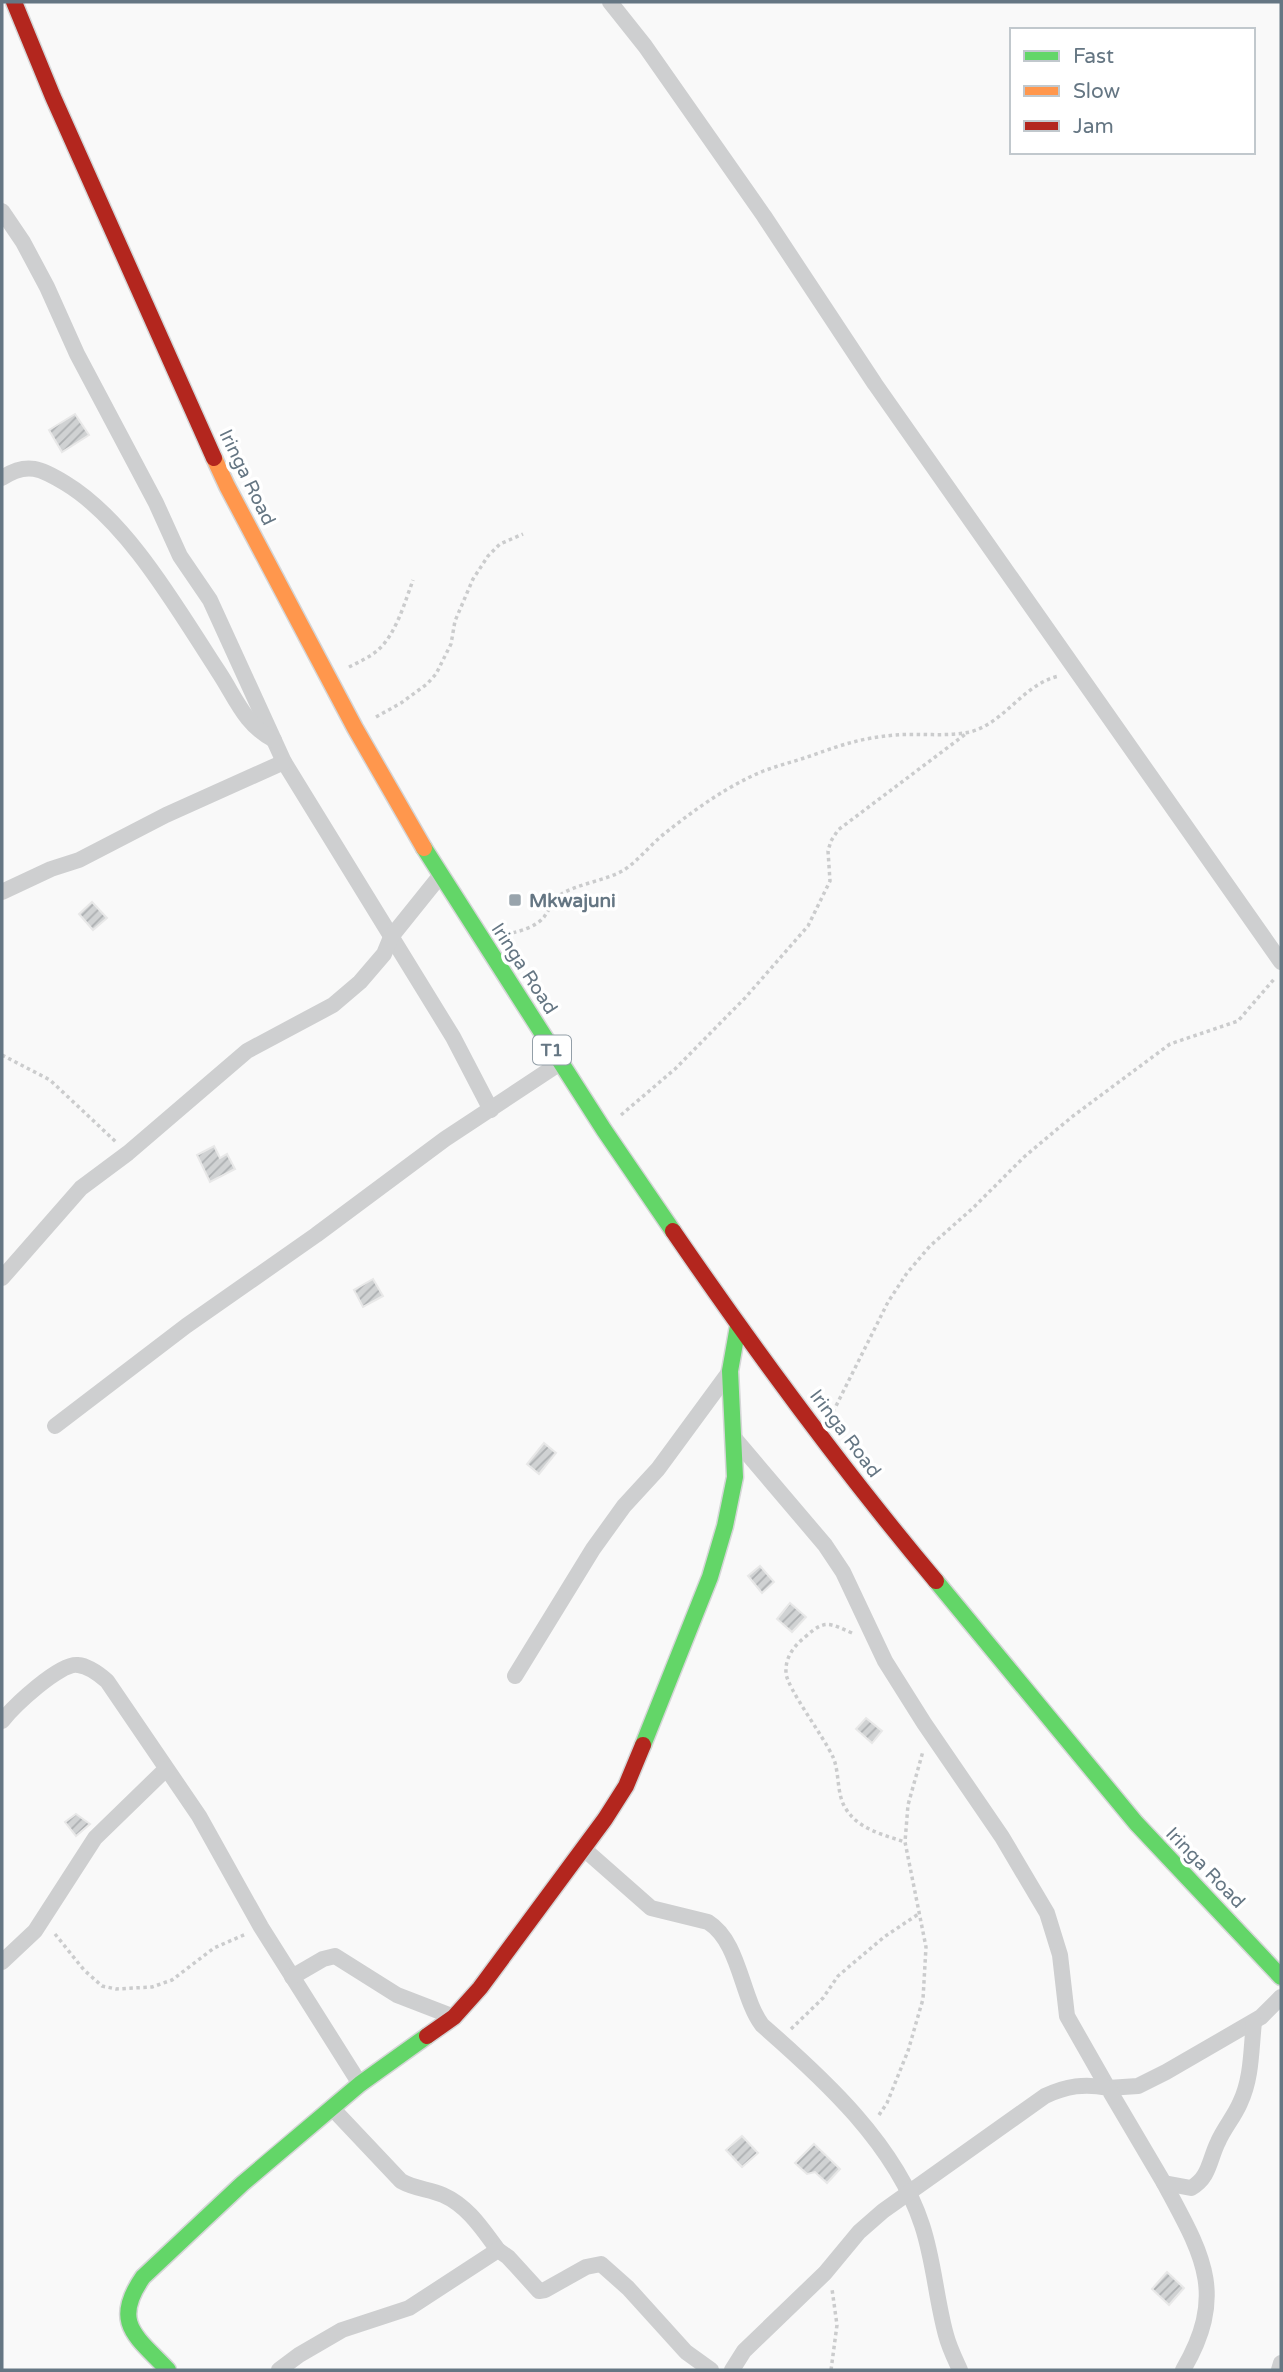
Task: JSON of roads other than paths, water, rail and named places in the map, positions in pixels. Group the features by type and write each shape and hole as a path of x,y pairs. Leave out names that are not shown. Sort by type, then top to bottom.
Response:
{"main road":[{"name":"Iringa Road","path":"14,2 53,97 227,485 355,728 440,876 604,1130 738,1326 874,1507 1136,1823 1281,1977"},
{"path":"168,2370 127,2322 125,2304 130,2292 242,2184 331,2108 454,2017 480,1988 584,1849 626,1786 710,1577 725,1526 735,1477 730,1371 738,1326"}],"street":[{"path":"610,2 653,57 764,216 875,384 1281,962"},
{"path":"2,211 23,242 47,287 77,354 156,503 180,556 210,600 284,762 453,1037 491,1110"},
{"path":"2,478 26,469 41,469 83,494 121,530 220,674 249,723 258,732 274,740"},
{"path":"2,892 51,869 79,860 166,815 284,762"},
{"path":"2,1278 81,1188 128,1153 247,1051 333,1005 384,954 391,937 440,876"},
{"path":"55,1426 186,1326 316,1235 445,1139 560,1063"},
{"path":"515,1676 593,1549 624,1506 658,1469 730,1371"},
{"path":"735,1440 825,1545 843,1572 872,1637 924,1723 1002,1837 1047,1913 1060,1955 1067,2016 1164,2183 1198,2249 1207,2288 1208,2306 1202,2333 1184,2370"},
{"path":"2,1721 53,1675 68,1666 78,1665 95,1671 107,1681 199,1816 261,1927 360,2084"},
{"path":"2,1962 35,1931 95,1838 166,1769"},
{"path":"584,1849 651,1908 708,1922 716,1927 722,1934 744,1982 757,2018 818,2074 892,2162 923,2225 946,2337 960,2370"},
{"path":"292,1976 323,1959 335,1956 397,1994 454,2017"},
{"path":"732,2370 744,2351 828,2269 859,2232 909,2192 1045,2096 1062,2088 1083,2085 1108,2088 1138,2086 1254,2022 1281,1997"},
{"path":"1164,2183 1191,2188 1200,2183 1206,2174 1217,2142 1240,2105 1247,2086 1254,2022"},
{"path":"331,2108 401,2181 416,2189 450,2199 476,2221 498,2250 508,2257 539,2291 586,2267 601,2264 628,2288 686,2352 711,2370"},
{"path":"279,2370 319,2342 342,2330 410,2308 498,2250"},
{"path":"1279,2370 1281,2363"}],"place":[{"name":"Mkwajuni","path":"515,900"}]}
